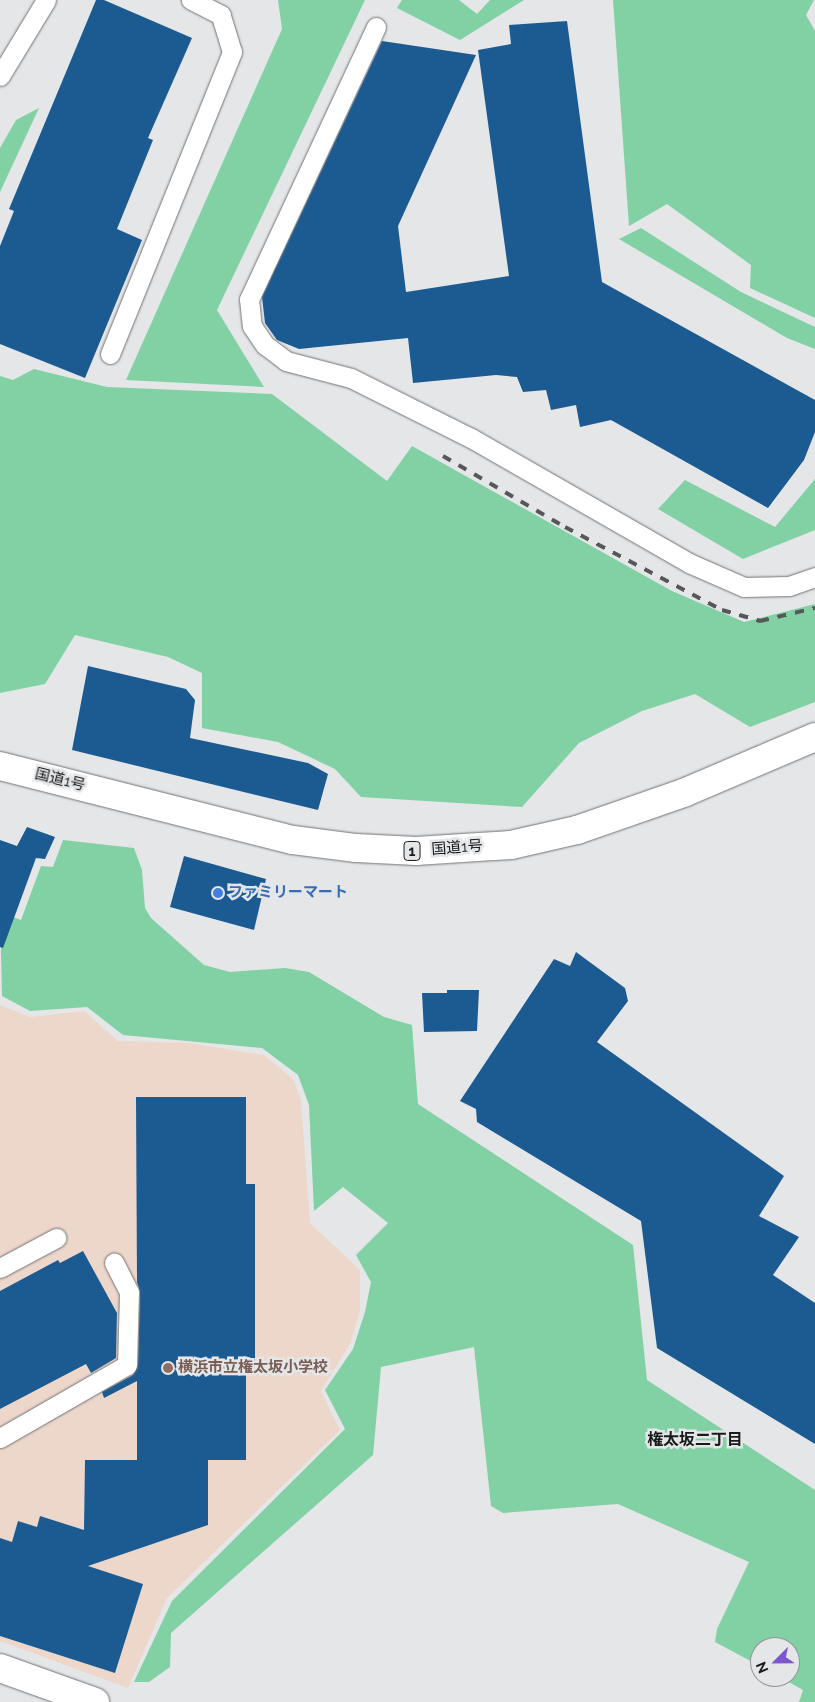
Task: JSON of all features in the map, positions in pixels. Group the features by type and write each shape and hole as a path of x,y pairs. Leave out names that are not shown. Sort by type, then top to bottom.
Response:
{"main road":[{"name":"国道1号","path":"0,766 293,840 356,848 416,851 511,845 577,830 686,792 815,737"},
{"path":"0,1668 94,1702"}],"lane":[{"path":"0,76 46,0"},
{"path":"110,354 232,52 221,15 192,0"},
{"path":"376,26 249,299 252,326 265,345 286,361 351,378 471,438 689,564 744,587 789,586 815,577"},
{"path":"0,1268 56,1238"},
{"path":"0,1438 127,1365 129,1292 114,1263"}],"shaded area":[{"name":"横浜市立権太坂小学校","path":"0,1005 30,1017 84,1011 118,1041 189,1043 264,1055 293,1079 301,1100 310,1223 360,1270 360,1311 350,1344 321,1391 340,1430 167,1598 128,1688 0,1641"}],"green space":[{"path":"278,0 365,0 217,310 264,387 126,380 282,29"},
{"path":"402,0 459,0 477,14 490,0 524,0 460,40 397,8"},
{"path":"613,0 814,0 806,15 815,31 815,318 750,288 751,265 667,204 629,226"},
{"path":"39,108 0,192 0,148 16,120"},
{"path":"641,228 741,292 815,327 815,349 787,338 619,239"},
{"path":"34,369 107,387 272,394 387,481 412,446 672,591 744,622 815,604 815,702 750,727 695,694 642,711 579,743 522,807 361,797 335,769 278,742 202,728 202,673 168,657 75,635 45,684 0,693 0,376 13,380"},
{"path":"815,479 815,530 743,559 658,509 685,480 775,527"},
{"path":"63,840 134,848 142,870 145,908 151,918 204,965 230,972 285,968 309,972 384,1017 412,1025 418,1104 633,1245 647,1380 815,1490 815,1702 799,1702 803,1690 798,1687 800,1687 800,1637 750,1637 750,1661 715,1642 717,1629 749,1562 618,1504 503,1513 491,1506 474,1347 381,1367 373,1455 171,1633 170,1667 149,1682 134,1682 172,1601 345,1429 325,1390 353,1349 365,1312 371,1282 356,1255 388,1223 343,1187 314,1211 309,1105 298,1075 262,1048 123,1035 87,1007 30,1011 2,996 0,912 21,920 41,866 53,867"}],"building":[{"path":"96,0 104,0 192,38 148,138 153,140 117,229 142,240 85,378 0,344 0,246 14,211 9,209"},
{"path":"567,21 602,282 815,400 815,432 804,460 768,508 611,420 580,427 576,405 551,410 546,390 523,392 517,377 496,375 413,383 408,338 299,349 277,340 265,323 262,297 382,41 476,55 398,226 406,292 509,276 478,50 511,44 509,25"},
{"path":"88,666 186,689 195,700 190,738 308,763 328,774 318,810 72,750"},
{"path":"27,827 55,837 45,859 36,858 3,948 0,947 0,840 17,846"},
{"name":"ファミリーマート","path":"184,856 266,879 254,930 170,907"},
{"path":"576,952 625,988 628,1001 597,1042 784,1176 759,1216 799,1237 773,1275 815,1303 815,1444 657,1348 641,1221 477,1122 476,1109 460,1101 554,959 570,966"},
{"path":"447,990 479,990 477,1031 424,1032 422,993 447,993"},
{"path":"136,1097 246,1097 246,1184 255,1184 255,1374 246,1374 246,1460 208,1460 208,1525 88,1566 143,1584 115,1673 0,1636 0,1538 12,1542 18,1521 37,1527 40,1516 84,1530 85,1460 137,1460 137,1381 104,1398 102,1392 133,1375 138,1365 140,1292 137,1282"},
{"path":"83,1251 117,1313 116,1358 91,1373 86,1364 0,1409 0,1291 58,1260 60,1263"}],"railway":[{"path":"443,456 565,527 722,610 760,621 815,608"}],"place":[{"name":"ファミリーマート","path":"218,893"},
{"name":"横浜市立権太坂小学校","path":"168,1368"}],"district":[{"name":"権太坂二丁目","path":"695,1440"}]}
